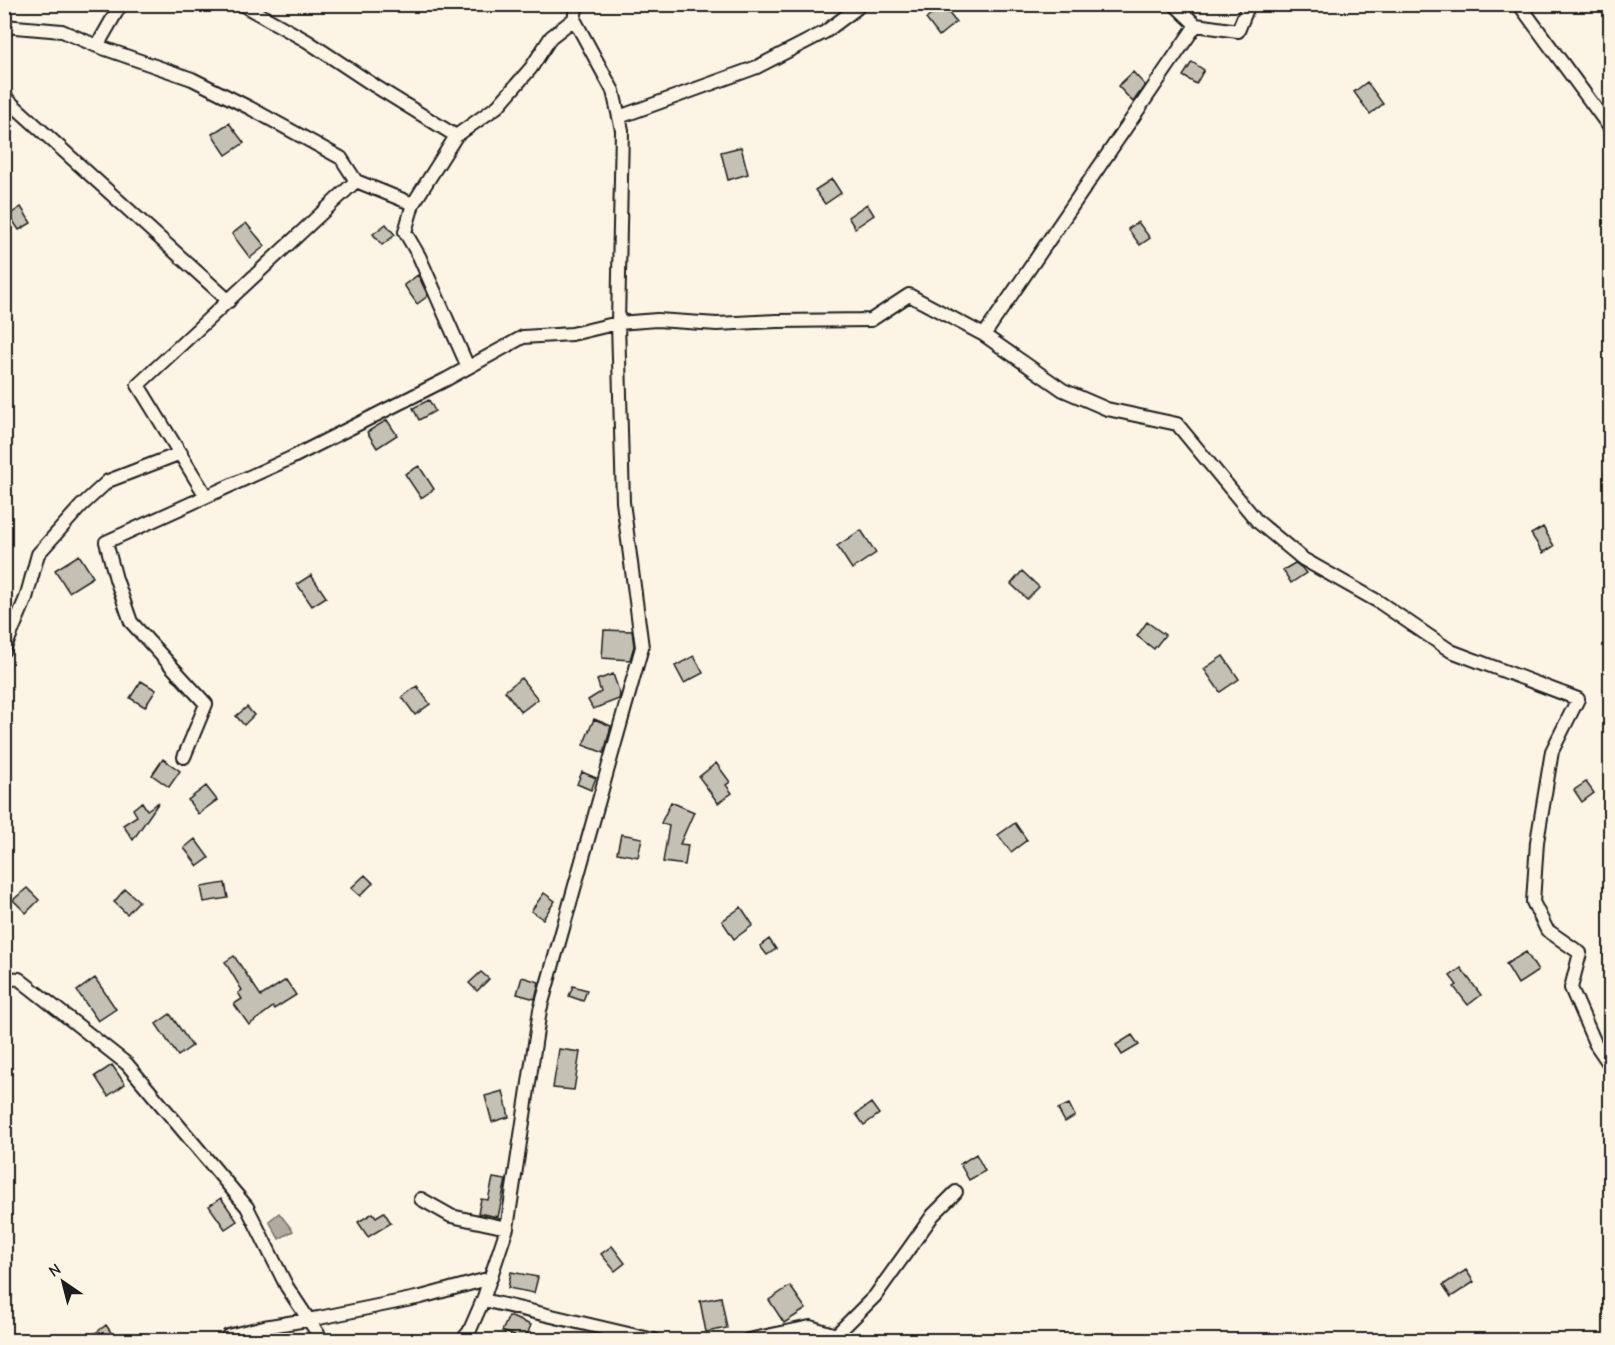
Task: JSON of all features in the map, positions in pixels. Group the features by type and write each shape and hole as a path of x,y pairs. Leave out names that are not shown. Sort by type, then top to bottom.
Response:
{"street":[{"path":"97,46 121,4"},
{"path":"241,4 306,41 456,136"},
{"path":"462,1341 469,1332 483,1300 507,1228 540,1010 642,647 623,502 618,323 622,130 613,91 574,19 577,4"},
{"path":"1174,4 1196,25 1238,31 1249,4"},
{"path":"1519,4 1611,128"},
{"path":"619,117 757,67 825,32 857,8"},
{"path":"468,367 405,232 413,204 456,136 498,106 531,68 551,37 574,19"},
{"path":"984,335 1196,25"},
{"path":"4,26 62,31 97,46 192,79 341,158 356,181 413,204"},
{"path":"4,95 230,301"},
{"path":"206,496 138,385 356,181"},
{"path":"184,757 206,704 131,622 106,542 291,458 523,337 572,334 618,323 657,320 717,324 871,320 909,295 984,335 1063,390 1107,409 1177,424 1257,521 1303,559 1378,602 1451,651 1578,699 1552,751 1537,842 1533,902 1547,930 1580,953 1571,988 1595,1043 1611,1065"},
{"path":"4,650 26,598 38,554 81,506 108,481 181,453"},
{"path":"4,978 19,979 127,1064 247,1207 287,1287 322,1341"},
{"path":"748,1341 810,1327 840,1338 875,1296 933,1215 957,1192"},
{"path":"421,1199 451,1216 507,1228"},
{"path":"228,1336 264,1327 421,1298 491,1278"},
{"path":"483,1300 654,1341"}],"shaded area":[{"path":"279,1213 293,1231 279,1239 269,1221"}],"building":[{"path":"943,6 956,22 939,36 926,19"},
{"path":"1192,62 1204,70 1196,84 1183,76"},
{"path":"1133,72 1145,85 1133,102 1118,86"},
{"path":"1367,82 1383,104 1370,114 1354,92"},
{"path":"229,123 244,143 226,155 212,134"},
{"path":"741,147 748,174 728,180 721,152"},
{"path":"832,179 841,193 825,204 815,190"},
{"path":"867,204 874,215 855,228 848,217"},
{"path":"21,207 31,223 19,230 9,215"},
{"path":"1138,222 1150,238 1140,245 1128,229"},
{"path":"246,223 265,246 250,258 232,234"},
{"path":"386,224 395,235 382,245 373,234"},
{"path":"418,275 428,296 417,304 404,285"},
{"path":"429,400 435,411 419,420 413,408"},
{"path":"387,420 397,435 377,448 367,432"},
{"path":"419,466 434,489 421,498 405,474"},
{"path":"1543,527 1554,546 1543,553 1531,534"},
{"path":"861,530 876,553 852,569 837,546"},
{"path":"79,555 93,577 69,592 55,570"},
{"path":"1295,563 1306,573 1291,583 1283,570"},
{"path":"1022,571 1039,587 1027,599 1011,584"},
{"path":"311,575 326,597 312,606 297,584"},
{"path":"1147,622 1165,635 1154,649 1137,636"},
{"path":"604,630 632,631 634,646 630,660 602,658"},
{"path":"694,656 703,673 684,683 675,666"},
{"path":"1223,656 1239,679 1220,692 1204,669"},
{"path":"613,674 620,694 619,699 593,709 588,700 601,692 597,680"},
{"path":"521,678 538,699 521,712 505,691"},
{"path":"141,681 156,690 145,707 130,698"},
{"path":"417,686 430,704 415,715 402,697"},
{"path":"247,707 254,715 244,725 236,716"},
{"path":"594,719 611,726 604,753 583,745"},
{"path":"163,759 180,771 169,787 152,775"},
{"path":"716,763 730,782 726,785 732,793 718,803 699,777"},
{"path":"582,772 596,778 591,790 577,784"},
{"path":"1586,782 1594,793 1582,802 1574,790"},
{"path":"206,786 217,800 198,814 188,800"},
{"path":"142,802 147,810 159,802 133,840 123,825 137,816 133,809"},
{"path":"671,802 694,812 680,844 688,845 685,865 663,862 669,826 661,823"},
{"path":"1015,823 1027,840 1011,852 998,835"},
{"path":"621,834 642,838 638,857 617,853"},
{"path":"195,839 209,858 198,866 184,848"},
{"path":"365,875 373,883 360,896 351,888"},
{"path":"225,883 228,898 204,902 201,887"},
{"path":"27,888 39,900 26,913 13,900"},
{"path":"125,889 139,901 127,914 114,902"},
{"path":"544,893 555,901 543,919 531,911"},
{"path":"741,907 753,925 734,939 722,921"},
{"path":"769,939 776,949 767,955 760,946"},
{"path":"1526,952 1538,971 1518,984 1506,964"},
{"path":"234,956 261,996 286,980 296,995 274,1009 273,1007 249,1025 234,1004 242,999 238,993 242,990 225,962"},
{"path":"1461,968 1481,995 1468,1005 1454,987 1457,985 1450,976"},
{"path":"481,972 489,979 477,991 469,983"},
{"path":"522,977 539,982 535,999 517,994"},
{"path":"95,978 116,1009 98,1021 77,991"},
{"path":"573,986 587,990 583,1001 569,996"},
{"path":"170,1014 192,1046 178,1056 156,1024"},
{"path":"1132,1035 1139,1045 1122,1055 1116,1045"},
{"path":"559,1049 580,1052 574,1090 553,1088"},
{"path":"112,1065 125,1084 108,1096 95,1076"},
{"path":"503,1091 509,1117 492,1122 485,1096"},
{"path":"871,1103 879,1114 864,1125 856,1114"},
{"path":"1069,1104 1075,1116 1065,1122 1058,1109"},
{"path":"976,1154 985,1171 969,1180 960,1164"},
{"path":"493,1178 506,1180 498,1217 478,1213 481,1199 488,1200"},
{"path":"221,1198 237,1221 225,1229 209,1206"},
{"path":"384,1212 391,1223 368,1237 358,1222 373,1213 376,1217"},
{"path":"612,1246 625,1263 615,1271 601,1254"},
{"path":"1466,1270 1474,1282 1451,1297 1443,1285"},
{"path":"511,1272 538,1277 534,1293 508,1288"},
{"path":"790,1286 806,1309 784,1323 769,1300"},
{"path":"721,1297 727,1328 706,1332 700,1301"},
{"path":"509,1316 531,1325 525,1340 502,1331"},
{"path":"106,1325 117,1341 85,1341"}]}
